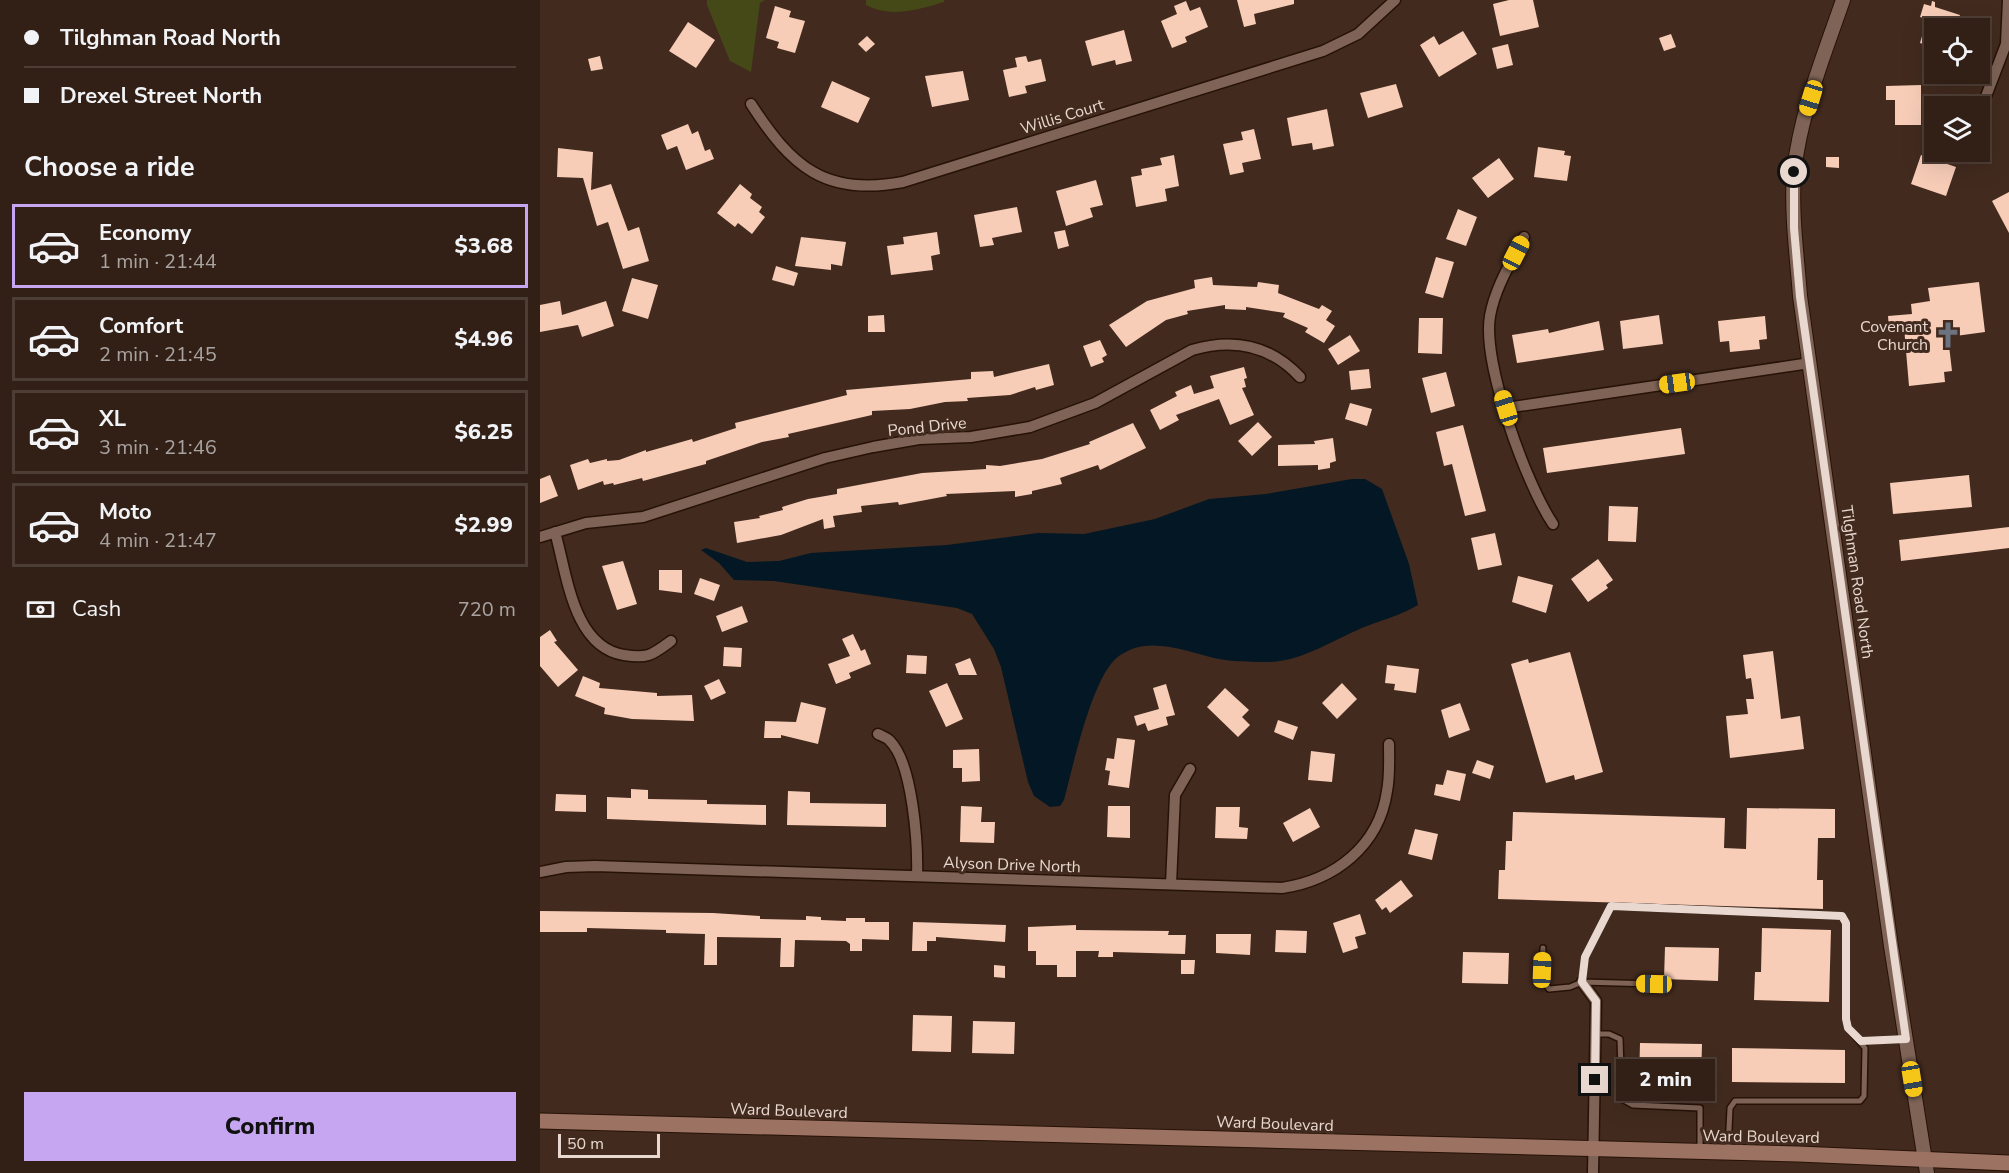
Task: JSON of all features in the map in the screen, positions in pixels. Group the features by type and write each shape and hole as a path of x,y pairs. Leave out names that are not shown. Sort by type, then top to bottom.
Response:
{"main road":[{"name":"Ward Boulevard","path":"540,1121 1700,1152 1926,1166 2009,1163"}],"street":[{"name":"Willis Court","path":"751,104 772,138 801,165 837,182 859,186 881,186 903,182 1323,51 1358,34 1395,0"},
{"name":"Tilghman Road North","path":"1843,0 1805,119 1794,172 1794,228 1810,363 1926,1166"},
{"path":"1986,96 2006,44 2008,0"},
{"path":"1524,237 1499,286 1490,318 1490,357 1526,475 1554,524"},
{"name":"Pond Drive","path":"540,537 586,523 643,517 825,458 873,447 920,440 1001,433 1030,427 1095,403 1192,350 1208,345 1240,344 1257,348 1282,360 1300,377"},
{"path":"1506,408 1810,363"},
{"path":"555,532 579,618 593,639 604,648 633,657 649,657 671,641"},
{"path":"878,734 890,741 908,785 918,847 917,876"},
{"name":"Alyson Drive North","path":"540,872 567,867 595,866 1282,888 1318,880 1336,870 1362,848 1375,829 1383,809 1388,789 1389,744"},
{"path":"1171,884 1175,795 1190,769"},
{"path":"1582,982 1596,1001 1593,1173"}],"lane":[{"path":"1582,982 1585,957 1611,906 1842,916 1846,923 1846,1019 1848,1028 1865,1048 1864,1096 1860,1101 1735,1101 1730,1107 1728,1153"},
{"path":"1543,948 1542,978 1550,989 1569,987 1582,982 1654,984"},
{"path":"1596,1034 1609,1034 1620,1039 1619,1085 1622,1099 1626,1102 1633,1105 1700,1108 1700,1152"},
{"path":"1861,1041 1906,1039"}],"green space":[{"path":"707,0 765,0 760,3 751,72 730,61"},
{"path":"866,0 944,0 944,2 914,10 894,12 875,9 866,5"}],"water":[{"path":"1352,479 1365,479 1382,489 1409,564 1418,605 1320,648 1282,661 1225,660 1155,645 1143,646 1119,656 1109,666 1092,701 1064,800 1060,806 1050,807 1034,796 1028,782 1001,667 994,649 972,614 957,608 774,581 734,580 719,563 701,550 706,548 747,562 779,561 811,553 947,545 1038,533 1084,534 1155,519 1209,499 1266,494"}],"building":[{"path":"1237,0 1294,0 1294,4 1254,14 1256,24 1244,27"},
{"path":"1509,0 1533,0 1539,27 1500,36 1493,4"},
{"path":"1186,1 1190,11 1200,7 1208,27 1185,37 1187,42 1172,48 1161,21 1177,14 1174,6"},
{"path":"1932,1 1935,2 1935,7 1960,15 1959,18 1920,17 1924,4 1931,6"},
{"path":"775,6 791,11 789,17 805,21 795,53 777,48 779,42 766,38"},
{"path":"688,22 715,40 696,68 669,51"},
{"path":"1924,29 1924,44 1920,43"},
{"path":"1124,30 1132,61 1116,65 1115,60 1092,66 1085,41"},
{"path":"1463,31 1477,54 1439,77 1420,45 1434,36 1439,45"},
{"path":"1671,34 1676,47 1664,51 1659,38"},
{"path":"867,36 875,44 866,52 858,44"},
{"path":"1508,44 1513,65 1497,69 1492,48"},
{"path":"600,56 603,69 591,71 588,59"},
{"path":"1026,56 1028,62 1041,59 1046,81 1025,86 1027,93 1009,97 1003,70 1017,67 1015,58"},
{"path":"963,71 969,100 932,107 925,76"},
{"path":"832,81 870,98 858,123 821,107"},
{"path":"1396,84 1403,107 1368,118 1360,93"},
{"path":"1921,85 1921,125 1895,125 1895,100 1886,100 1886,86"},
{"path":"1327,109 1334,146 1313,150 1312,143 1292,146 1287,118"},
{"path":"688,124 692,134 698,131 705,151 710,149 714,159 686,170 677,146 667,150 661,135"},
{"path":"1254,129 1261,159 1242,163 1244,172 1230,175 1223,144 1243,140 1241,132"},
{"path":"1538,147 1565,151 1564,155 1571,156 1567,181 1534,177"},
{"path":"558,148 593,152 591,190 611,184 628,231 639,227 649,261 623,269 608,222 597,226 583,178 557,177"},
{"path":"1174,155 1179,186 1165,189 1167,201 1136,207 1131,177 1142,175 1141,169 1162,165 1160,158"},
{"path":"1921,155 1924,156 1924,162 1941,162 1956,167 1946,196 1911,184"},
{"path":"1826,157 1839,157 1839,168 1826,167"},
{"path":"1499,158 1514,179 1488,198 1472,178"},
{"path":"1096,180 1103,205 1090,208 1093,217 1066,226 1056,191"},
{"path":"740,184 752,194 750,198 762,207 759,212 765,217 752,234 738,223 735,227 717,213"},
{"path":"2009,192 2009,233 1992,201"},
{"path":"1017,207 1022,232 992,238 994,245 980,247 974,215"},
{"path":"1458,209 1477,217 1466,246 1446,239"},
{"path":"1065,230 1069,246 1058,249 1054,232"},
{"path":"937,232 940,254 931,256 933,270 891,275 887,246 904,244 903,237"},
{"path":"801,237 846,242 842,266 831,264 831,270 795,266"},
{"path":"1436,257 1454,262 1443,298 1425,293"},
{"path":"776,266 798,273 794,286 772,280"},
{"path":"1212,277 1213,285 1257,287 1258,282 1279,285 1278,293 1319,309 1322,305 1332,311 1326,320 1335,326 1324,343 1305,332 1308,328 1283,317 1285,313 1246,307 1246,310 1225,309 1225,305 1187,311 1188,314 1166,320 1126,347 1109,325 1147,301 1195,288 1194,280"},
{"path":"632,278 658,285 648,319 622,311"},
{"name":"Covenant Church","path":"1979,282 1985,332 1948,337 1952,371 1944,372 1945,382 1909,386 1904,327 1889,329 1888,316 1912,314 1911,304 1930,301 1928,288"},
{"path":"560,301 562,315 606,301 614,326 582,337 578,325 540,332 540,305"},
{"path":"884,315 885,332 868,332 868,316"},
{"path":"1659,315 1663,344 1623,349 1620,321"},
{"path":"1765,316 1767,339 1759,340 1760,349 1730,352 1729,341 1720,342 1718,321"},
{"path":"1419,318 1443,318 1442,354 1418,353"},
{"path":"1599,321 1604,350 1517,363 1512,335 1548,329 1549,333"},
{"path":"1350,335 1360,351 1338,365 1328,349"},
{"path":"1100,340 1107,355 1102,358 1104,362 1091,367 1083,346"},
{"path":"1049,364 1054,385 1036,390 1035,387 1010,395 967,398 968,401 945,402 910,409 872,411 872,415 788,434 789,437 762,442 706,461 706,464 643,481 642,478 614,485 613,483 604,485 603,481 578,490 570,465 588,459 590,463 607,459 607,461 619,460 646,450 646,452 692,439 693,442 736,428 735,423 847,395 846,390 971,379 971,372 993,371 994,377"},
{"path":"1244,367 1247,378 1244,379 1246,387 1242,388 1254,415 1230,425 1219,399 1176,415 1179,420 1160,430 1150,410 1177,396 1175,392 1191,385 1194,394 1214,388 1210,376"},
{"path":"1369,369 1371,388 1351,390 1349,371"},
{"path":"1446,372 1455,406 1431,413 1422,378"},
{"path":"1350,403 1372,409 1367,426 1345,419"},
{"path":"1258,422 1272,437 1252,456 1238,441"},
{"path":"1133,423 1146,448 1100,470 1098,465 1060,478 1062,484 1032,491 1032,494 1015,497 1015,491 946,494 947,496 899,505 898,502 861,506 862,512 833,516 835,527 824,529 823,519 781,535 737,543 734,522 760,518 759,516 783,510 782,507 808,499 837,494 837,489 922,473 986,469 986,465 1000,466 1042,459 1090,444 1089,442"},
{"path":"1463,425 1486,511 1465,516 1452,464 1444,466 1436,432"},
{"path":"1681,428 1685,454 1547,473 1543,448"},
{"path":"1333,438 1336,461 1330,463 1330,468 1318,470 1318,465 1278,466 1278,445 1315,444 1314,441"},
{"path":"550,475 558,496 540,503 540,479"},
{"path":"1969,475 1972,507 1893,514 1890,483"},
{"path":"1609,506 1638,507 1636,542 1608,541"},
{"path":"2009,527 2009,548 1901,561 1899,540"},
{"path":"1495,533 1502,565 1478,570 1471,538"},
{"path":"1598,559 1613,580 1606,585 1608,588 1588,602 1571,579"},
{"path":"623,561 637,604 617,610 602,566"},
{"path":"659,570 682,570 682,593 659,590"},
{"path":"1518,576 1553,585 1546,613 1512,602"},
{"path":"700,578 720,585 714,601 694,594"},
{"path":"742,606 748,622 722,632 716,616"},
{"path":"550,630 557,641 554,642 578,670 558,687 540,666 540,637"},
{"path":"853,634 861,651 865,649 871,664 849,673 851,678 836,684 828,664 850,656 842,639"},
{"path":"724,647 742,648 741,667 723,666"},
{"path":"1773,651 1781,719 1800,716 1804,749 1730,758 1726,716 1748,714 1746,699 1754,699 1751,678 1746,679 1743,655"},
{"path":"1570,652 1603,772 1575,780 1574,775 1546,783 1511,664 1528,659 1529,663"},
{"path":"907,655 927,656 926,674 906,673"},
{"path":"970,658 977,675 959,675 955,664"},
{"path":"1387,665 1419,669 1416,693 1394,690 1395,684 1385,683"},
{"path":"583,676 600,683 599,688 657,693 657,696 692,695 694,721 632,719 604,714 605,708 575,696"},
{"path":"719,679 726,693 711,700 704,686"},
{"path":"947,683 963,719 946,727 929,691"},
{"path":"1342,683 1357,699 1337,719 1322,703"},
{"path":"1166,684 1175,715 1166,717 1168,725 1148,731 1145,723 1137,726 1134,716 1159,709 1153,688"},
{"path":"1225,688 1249,710 1242,717 1250,725 1238,737 1207,707"},
{"path":"801,702 826,708 818,744 781,735 781,738 764,738 765,721 796,722"},
{"path":"1460,703 1470,730 1449,738 1441,710"},
{"path":"1278,720 1298,727 1293,740 1274,732"},
{"path":"1117,738 1135,740 1129,788 1108,785 1110,771 1105,770 1107,758 1114,759"},
{"path":"979,749 980,781 962,782 962,768 953,768 953,750"},
{"path":"1311,751 1335,754 1332,782 1308,780"},
{"path":"1477,760 1494,766 1490,779 1472,773"},
{"path":"1447,770 1466,774 1460,801 1434,795 1436,784 1443,785"},
{"path":"631,789 648,790 648,799 707,800 707,804 766,805 766,825 607,819 607,797 631,798"},
{"path":"788,791 810,792 810,803 886,804 886,827 787,825"},
{"path":"556,794 586,795 586,812 555,811"},
{"path":"961,806 982,807 981,822 995,822 994,843 960,842"},
{"path":"1108,806 1130,806 1130,838 1107,837"},
{"path":"1216,807 1240,807 1239,827 1248,828 1247,839 1215,838"},
{"path":"1310,808 1320,827 1293,842 1283,823"},
{"path":"1747,808 1835,809 1835,838 1818,838 1817,880 1823,880 1823,909 1498,899 1499,870 1505,870 1506,841 1512,841 1513,812 1725,818 1724,848 1746,849"},
{"path":"1415,829 1438,834 1432,860 1408,854"},
{"path":"1401,880 1413,896 1390,913 1386,907 1382,910 1375,900"},
{"path":"540,911 713,913 760,916 760,919 806,920 806,916 821,917 821,920 846,921 846,918 865,918 865,922 889,922 889,940 862,939 862,951 850,951 850,944 846,941 795,940 794,967 780,967 781,938 717,937 717,965 704,965 705,934 666,933 666,930 587,928 587,932 540,932"},
{"path":"1360,914 1366,934 1355,937 1358,948 1343,953 1333,923"},
{"path":"913,922 1006,925 1005,942 936,937 936,941 927,941 927,951 912,951"},
{"path":"1076,925 1076,930 1169,931 1168,935 1186,935 1185,954 1113,952 1113,957 1098,957 1099,951 1076,951 1076,977 1057,977 1057,965 1036,965 1036,951 1028,951 1028,927"},
{"path":"1762,928 1831,930 1829,1002 1754,1000 1755,972 1761,972"},
{"path":"1276,930 1307,931 1306,953 1275,952"},
{"path":"1216,934 1251,934 1250,955 1216,953"},
{"path":"1665,947 1719,948 1718,981 1664,979"},
{"path":"1463,952 1509,953 1508,984 1462,983"},
{"path":"1181,960 1195,960 1194,974 1181,974"},
{"path":"994,965 1005,966 1005,978 994,977"},
{"path":"913,1015 952,1016 951,1052 912,1051"},
{"path":"973,1021 1015,1022 1014,1054 972,1053"},
{"path":"1640,1043 1702,1044 1701,1083 1639,1081"},
{"path":"1732,1048 1845,1050 1845,1083 1732,1082"}],"place":[{"name":"Covenant Church","path":"1948,335"}],"route":[{"path":"1595,1080 1596,1001 1582,982 1585,957 1611,906 1842,916 1846,923 1846,1019 1848,1028 1861,1041 1906,1039 1800,297 1794,228 1794,172"}]}
